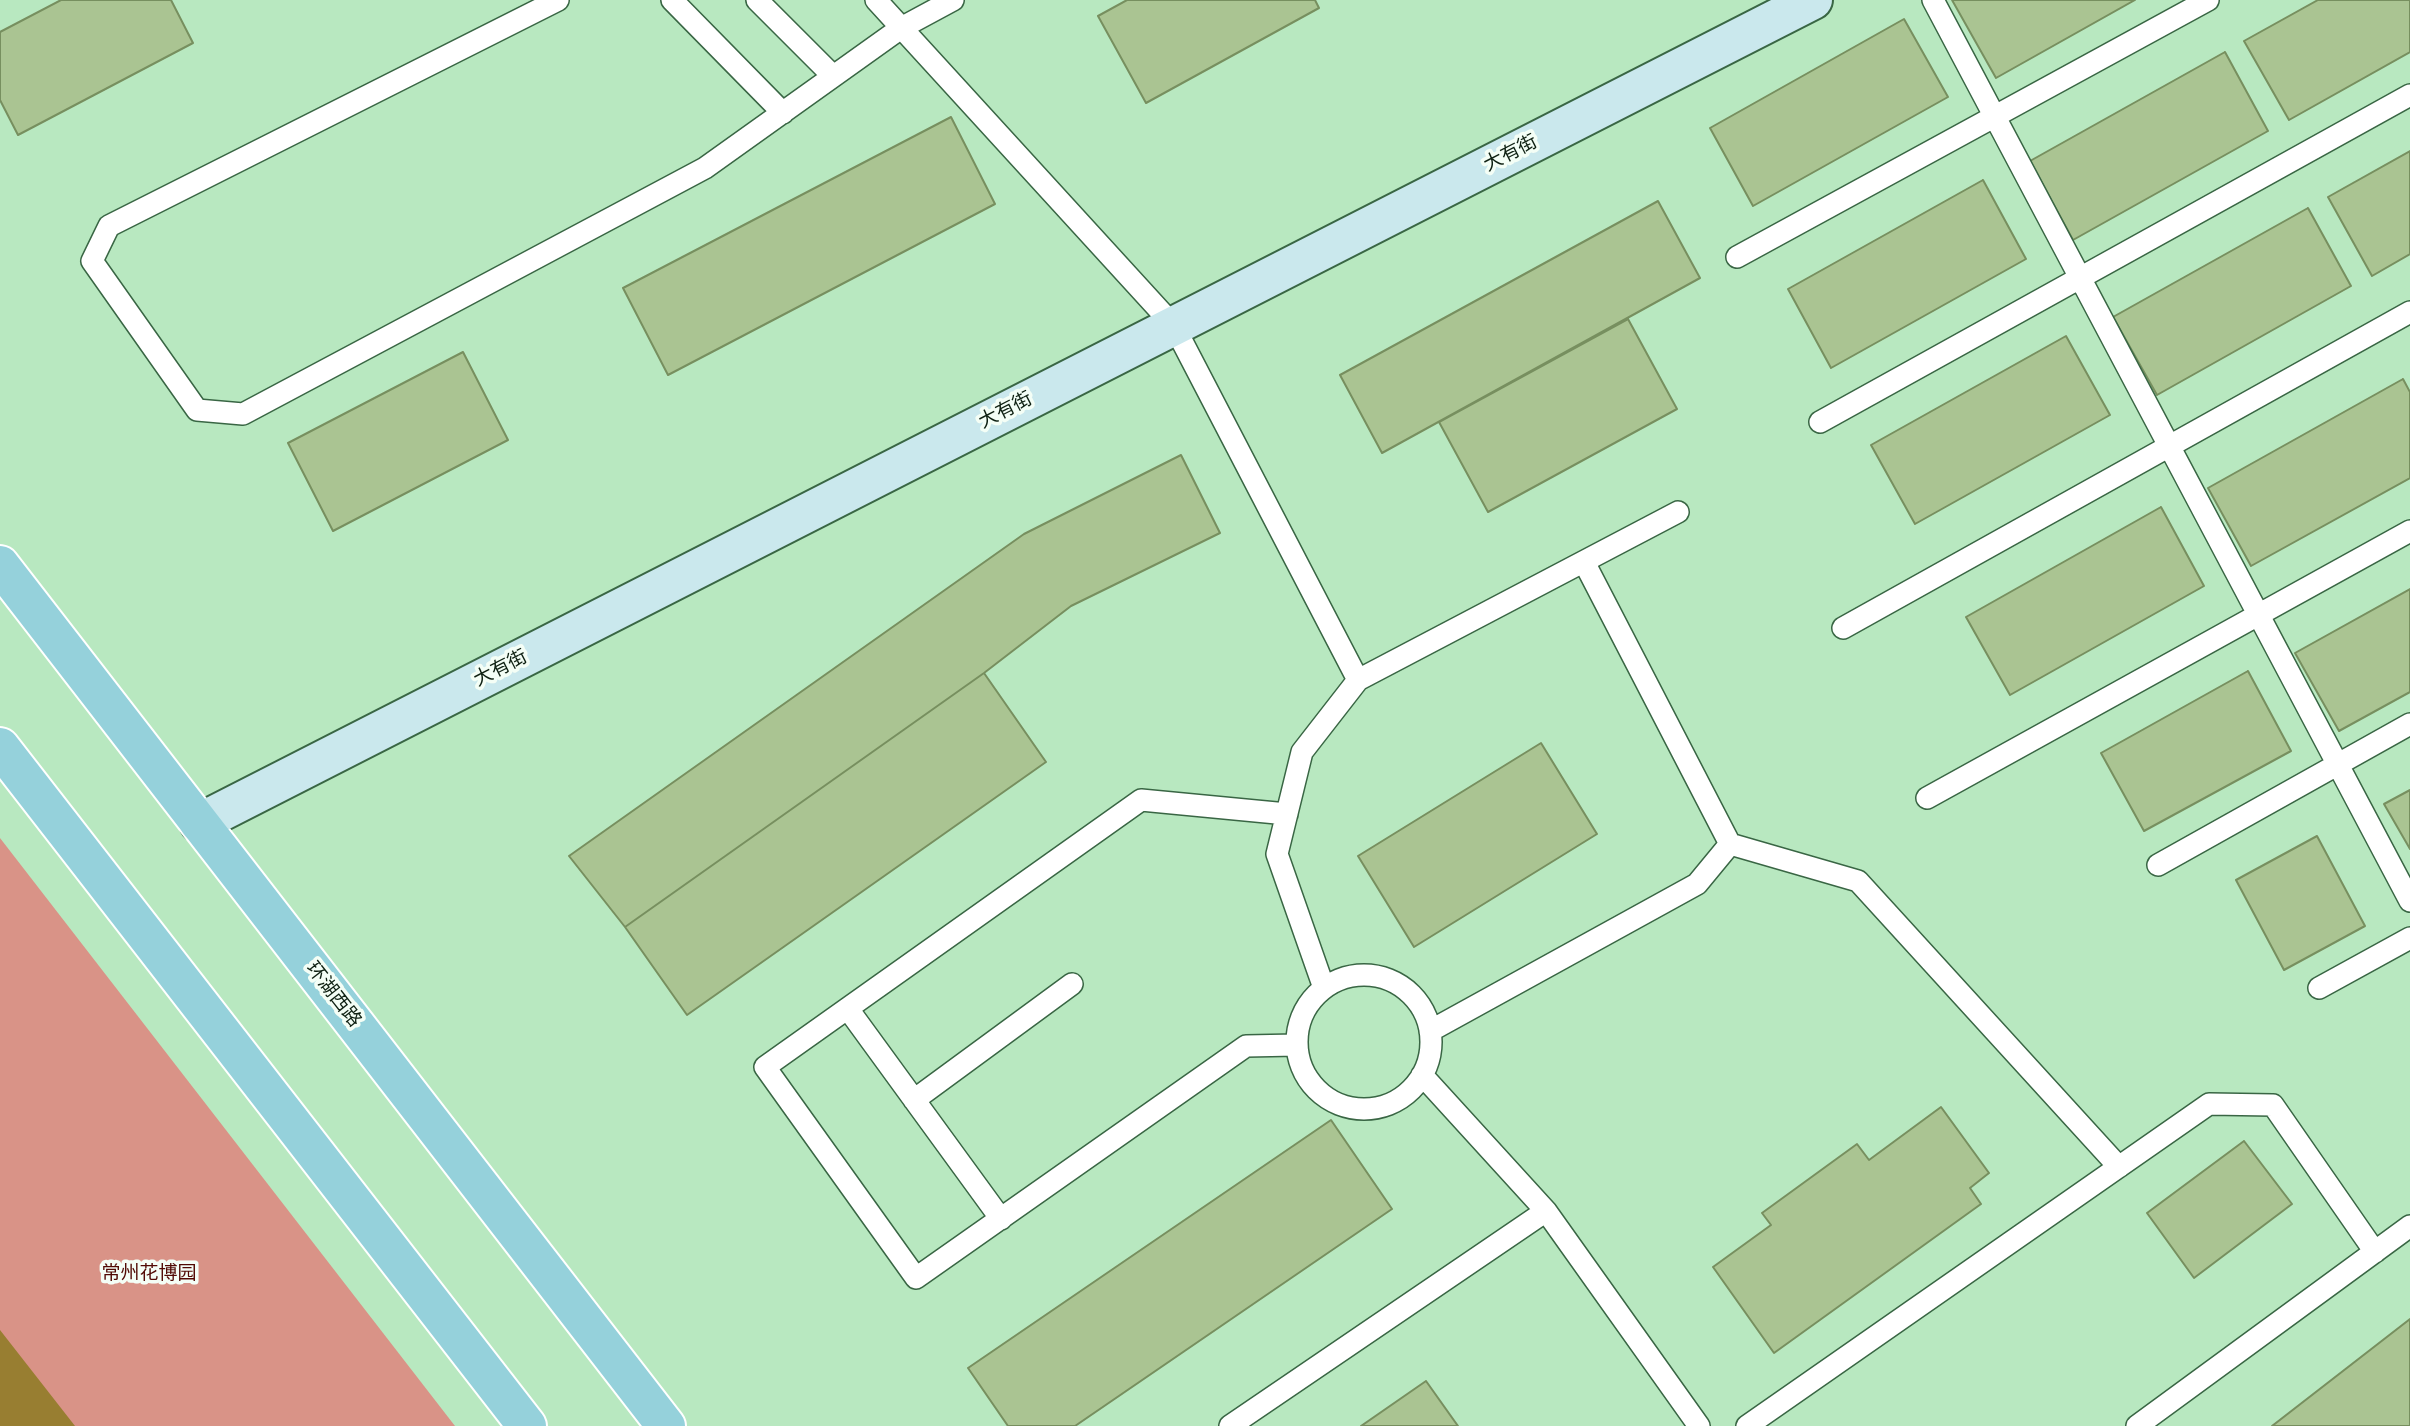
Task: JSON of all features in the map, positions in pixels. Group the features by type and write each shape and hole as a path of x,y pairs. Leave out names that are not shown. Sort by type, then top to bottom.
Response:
{"main road":[{"name":"环湖西路","path":"0,565 666,1426"},
{"path":"0,747 527,1426"}],"street":[{"name":"大有街","path":"199,823 1813,0"}],"lane":[{"path":"558,0 109,226 92,261 197,410 243,414 705,168 901,28 953,0"},
{"path":"672,0 783,113"},
{"path":"757,0 833,76"},
{"path":"876,0 1174,326 1358,680"},
{"path":"1933,0 2410,901"},
{"path":"1737,257 2208,0"},
{"path":"1820,422 2410,95"},
{"path":"1843,628 2410,312"},
{"path":"1324,988 1277,854 1302,752 1358,680 1678,512"},
{"path":"1927,798 2410,531"},
{"path":"1584,562 1730,844 1858,881 2119,1167"},
{"path":"2158,864 2410,724"},
{"path":"1287,814 1142,800 765,1067 916,1278 1246,1046 1296,1045"},
{"path":"1430,1031 1697,884 1730,844"},
{"path":"2319,988 2410,938"},
{"path":"1367,975 1389,980 1409,992 1430,1031 1430,1054 1422,1075 1408,1093 1390,1105 1368,1110 1346,1108 1327,1100 1311,1085 1300,1066 1296,1045 1299,1023 1308,1003 1324,988 1345,978 1367,975"},
{"path":"914,1100 1072,984"},
{"path":"848,1009 1001,1219"},
{"path":"1422,1075 1546,1211 1699,1426"},
{"path":"1747,1426 2210,1104 2273,1105 2375,1252"},
{"path":"1230,1426 1546,1211"},
{"path":"2137,1426 2410,1226"}],"green space":[{"name":"常州花博园","path":"0,838 455,1426 0,1426"}],"shaded area":[{"path":"0,1330 75,1426 0,1426"}],"building":[{"path":"61,0 171,0 193,43 18,135 0,100 0,32"},
{"path":"1127,0 1315,0 1319,8 1146,103 1098,16"},
{"path":"1952,0 2135,0 1996,78"},
{"path":"2318,0 2410,0 2410,52 2289,120 2244,41"},
{"path":"1904,19 1948,97 1753,206 1710,128"},
{"path":"2225,52 2268,131 2073,240 2030,161"},
{"path":"951,117 995,204 668,375 623,288"},
{"path":"2410,151 2410,254 2372,276 2328,197"},
{"path":"1983,180 2026,259 1831,368 1788,289"},
{"path":"1658,201 1700,278 1382,453 1340,375"},
{"path":"2308,208 2351,286 2157,395 2113,317"},
{"path":"1628,319 1677,409 1488,512 1439,422"},
{"path":"2066,336 2110,415 1915,524 1871,445"},
{"path":"463,352 508,440 333,531 288,443"},
{"path":"2403,379 2410,392 2410,478 2251,566 2208,488"},
{"path":"1181,455 1220,533 1071,606 984,673 625,927 569,856 1024,534"},
{"path":"2161,507 2204,586 2010,695 1966,617"},
{"path":"2410,589 2410,692 2339,731 2295,653"},
{"path":"2248,671 2291,751 2144,831 2101,753"},
{"path":"984,673 1046,762 687,1015 625,927"},
{"path":"1541,743 1597,834 1414,947 1358,856"},
{"path":"2410,790 2410,849 2384,804"},
{"path":"2317,836 2365,926 2284,970 2236,880"},
{"path":"1941,1107 1989,1173 1970,1188 1981,1204 1774,1353 1713,1267 1771,1225 1762,1213 1857,1144 1869,1160"},
{"path":"1331,1120 1392,1209 1075,1426 1008,1426 968,1368"},
{"path":"2244,1141 2292,1204 2194,1278 2147,1213"},
{"path":"2410,1319 2410,1426 2272,1426"},
{"path":"1426,1381 1458,1426 1361,1426"}]}
